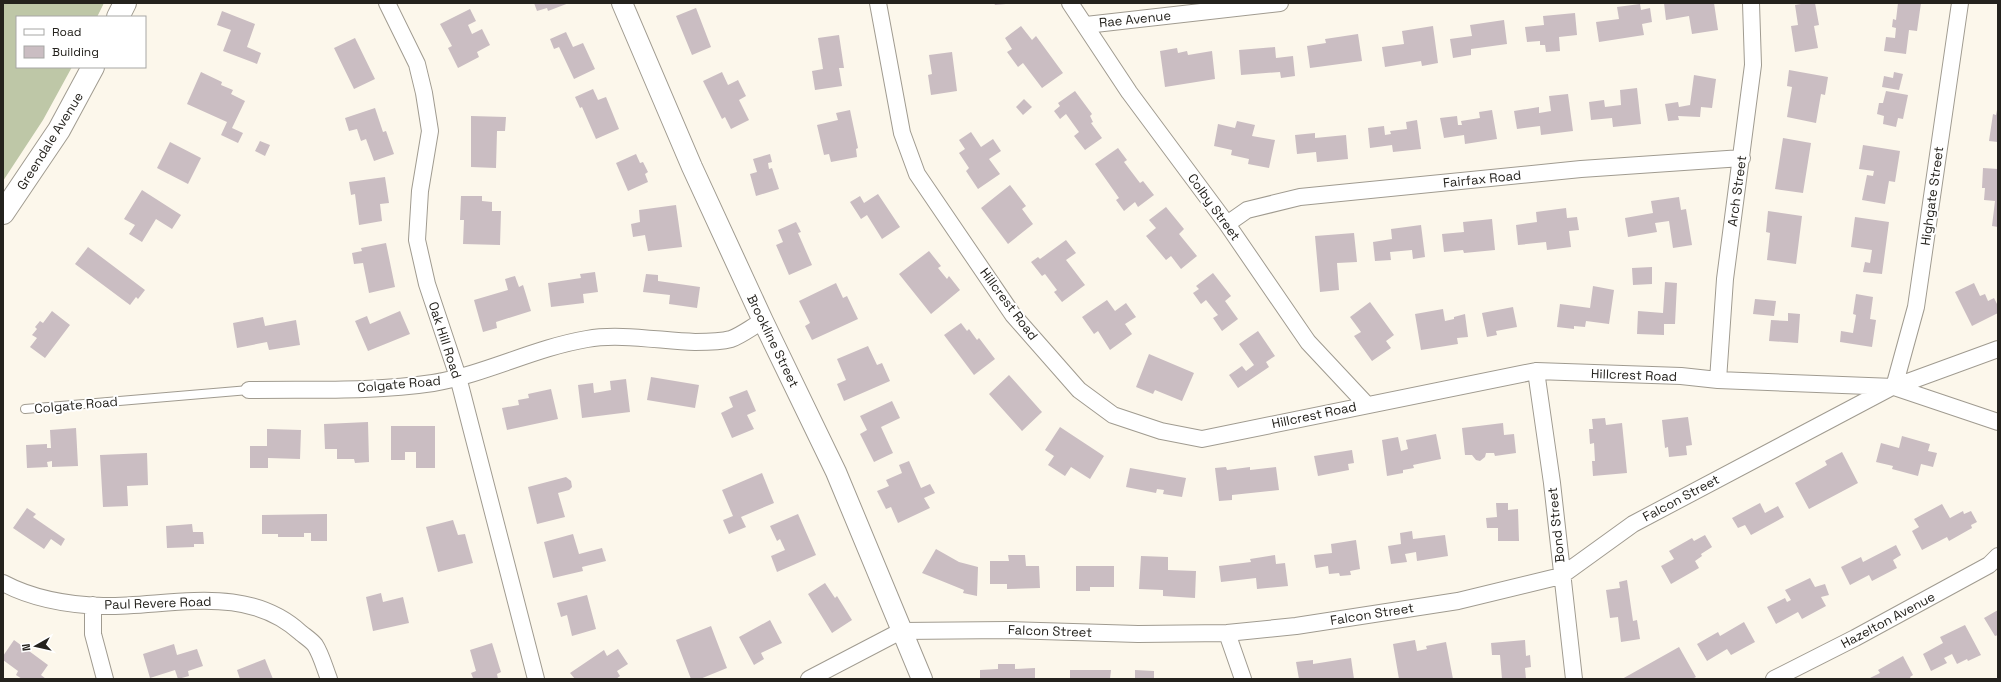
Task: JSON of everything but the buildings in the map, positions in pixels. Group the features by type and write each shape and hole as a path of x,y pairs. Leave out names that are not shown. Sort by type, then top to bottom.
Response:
{"main road":[{"path":"118,16 125,3"},
{"name":"Greendale Avenue","path":"3,213 58,130 92,68"}],"street":[{"name":"Oak Hill Road","path":"387,3 417,64 424,93 430,131 420,192 417,240 427,284 458,377 536,679"},
{"name":"Brookline Street","path":"622,3 692,167 763,321 836,472 922,679"},
{"name":"Hillcrest Road","path":"878,3 902,133 917,174 1013,315 1079,390 1113,415 1161,431 1202,439 1366,404 1536,371 1681,376 1718,380 1894,387 1998,349"},
{"name":"Colby Street","path":"1070,3 1129,92 1227,224 1308,342 1366,404"},
{"name":"Rae Avenue","path":"1086,25 1280,3"},
{"name":"Arch Street","path":"1718,380 1725,279 1754,66 1751,3"},
{"name":"Highgate Street","path":"1894,387 1916,307 1960,3"},
{"name":"Fairfax Road","path":"1227,224 1247,210 1300,198 1581,169 1742,158"},
{"name":"Colgate Road","path":"249,390 378,388 433,383 494,368 549,348 588,339 624,338 711,342 732,339 763,321"},
{"name":"Bond Street","path":"1536,371 1552,483 1561,576 1574,679"},
{"path":"1894,387 1998,422"},
{"name":"Falcon Street","path":"809,679 901,631 1008,630 1138,634 1226,633 1296,626 1458,601 1561,576 1633,524 1894,387"},
{"name":"Hazelton Avenue","path":"1774,679 1855,638 1962,580 1989,565 1998,556"},
{"name":"Paul Revere Road","path":"4,586 65,602 93,605 214,600 258,608 287,620 315,645 329,679"},
{"path":"93,605 93,634 105,679"},
{"path":"1226,633 1243,679"}],"lane":[{"name":"Colgate Road","path":"25,409 249,390"}],"green space":[{"path":"3,3 104,3 98,16 16,16 16,68 71,68 43,120 3,181"}]}
